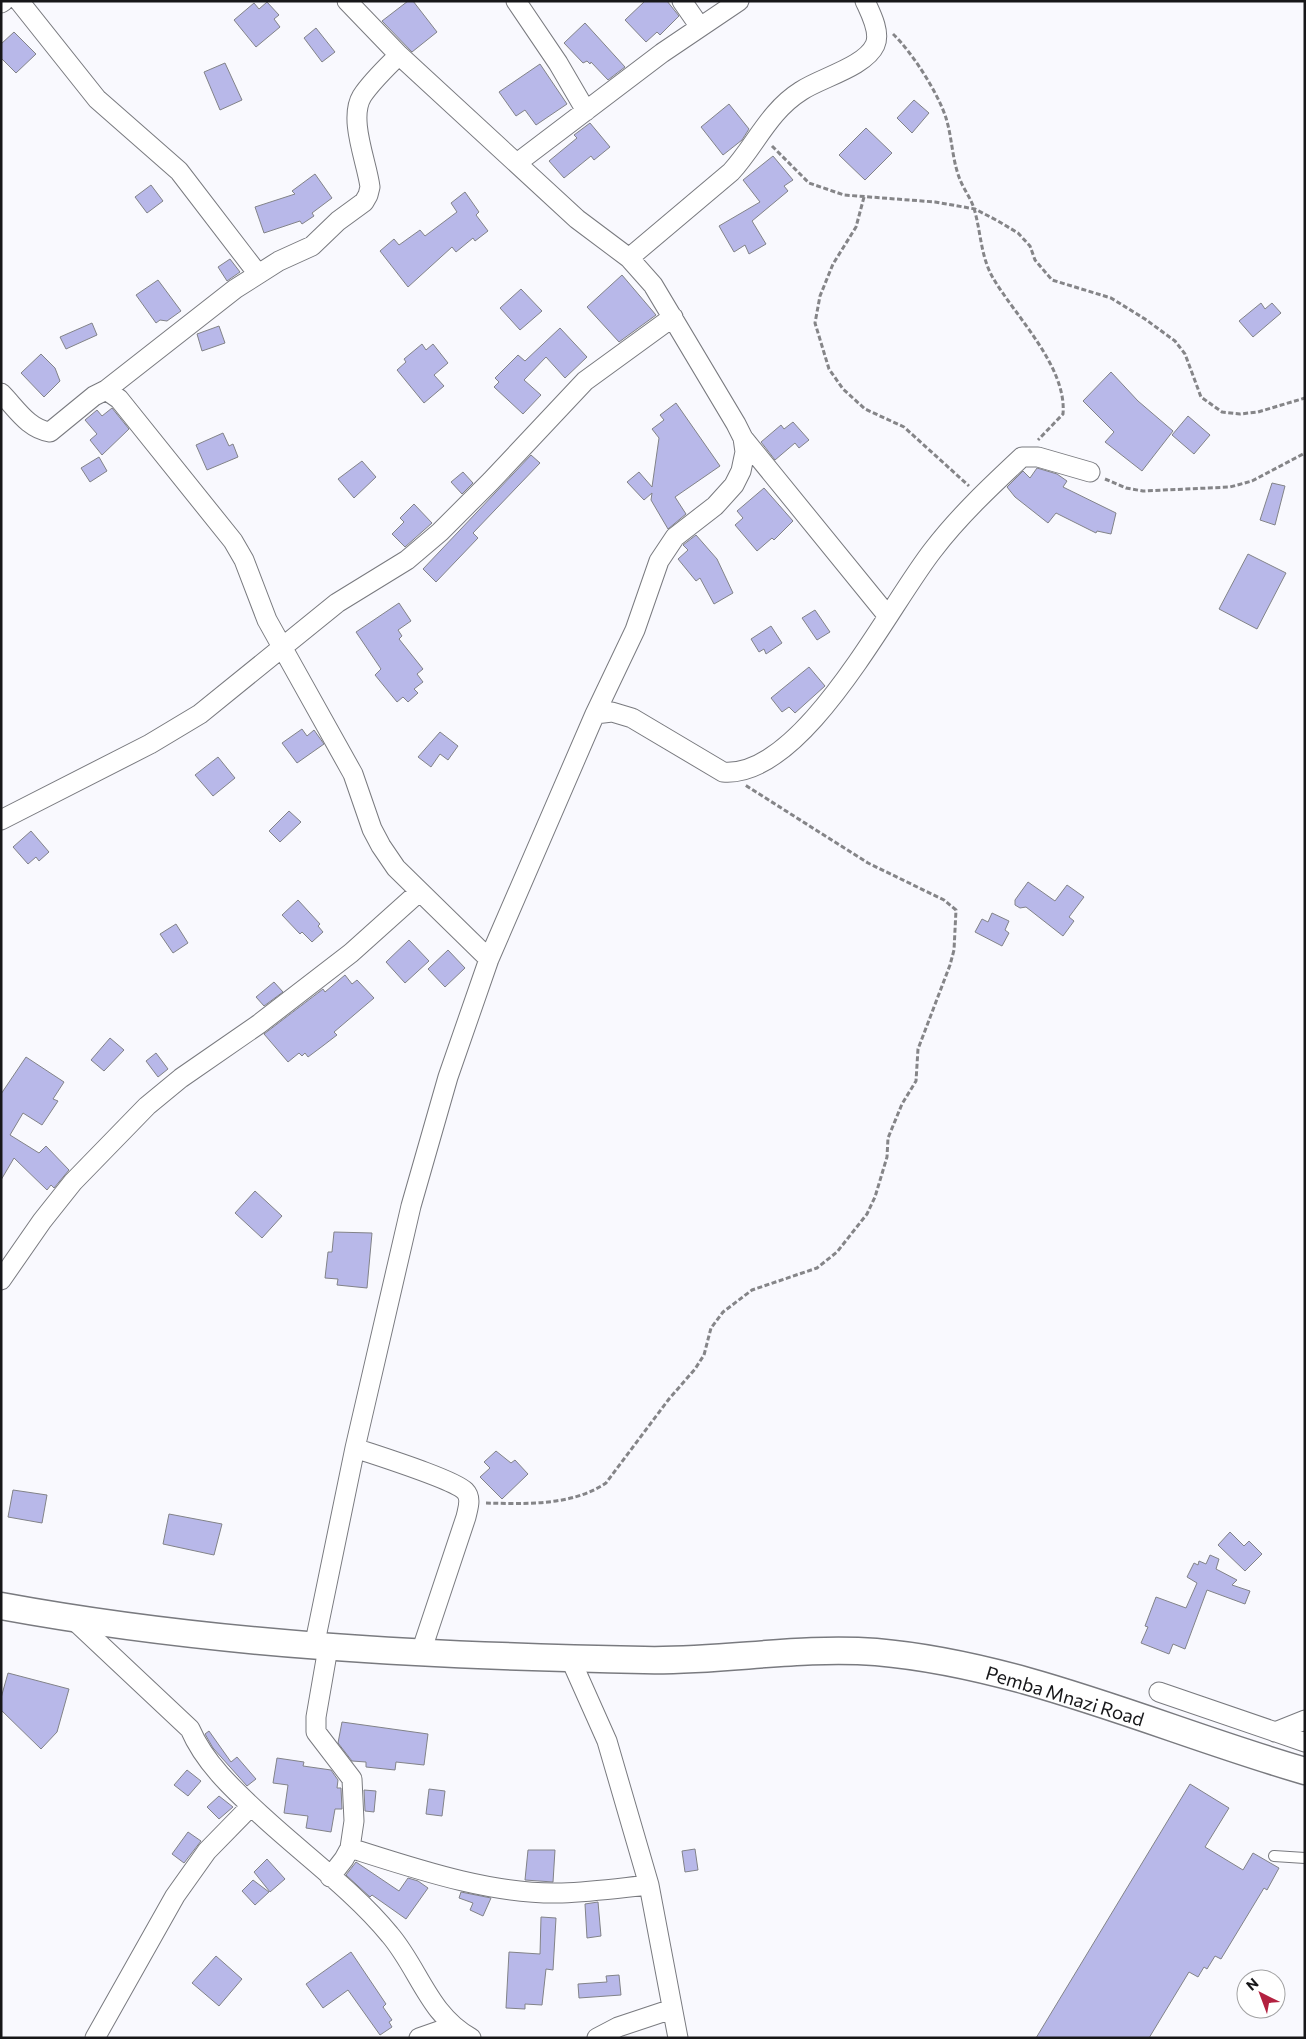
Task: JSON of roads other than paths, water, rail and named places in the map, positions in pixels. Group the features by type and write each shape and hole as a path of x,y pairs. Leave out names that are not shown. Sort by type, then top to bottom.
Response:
{"main road":[{"name":"Pemba Mnazi Road","path":"1,1606 74,1620 321,1647 648,1660 774,1654 820,1649 878,1652 966,1666 1088,1701 1242,1753 1305,1771"}],"street":[{"path":"19,1 97,99 179,170 258,274"},
{"path":"347,1 399,56 577,219 629,258 653,285 743,438 888,615"},
{"path":"516,1 558,63 586,111"},
{"path":"682,1 700,28"},
{"path":"517,164 662,53 739,1"},
{"path":"629,258 731,172 745,157 783,105 800,91 840,72 870,53 876,41 868,7"},
{"path":"1,392 31,425 39,430 50,432 94,396 106,390 190,322 258,274 312,246 368,195 368,172 357,127 358,107 362,97 399,56"},
{"path":"1,820 150,744 200,714 337,603 407,560 440,532 585,381 673,317"},
{"path":"106,390 120,399 233,541 244,560 257,598 282,648 353,774 372,829 381,846 396,868 489,959"},
{"path":"330,1877 350,1848 354,1821 352,1779 316,1732 321,1647 355,1448 411,1206 448,1077 489,959 595,714 635,630 666,548 674,537 715,506 734,485 741,471 745,452 743,438"},
{"path":"595,714 620,713 632,718 723,772 737,773 751,769 773,758 793,740 847,677 932,550 980,497 1022,457 1038,457 1090,472"},
{"path":"1,1280 42,1221 73,1182 147,1106 181,1078 259,1024 351,953 420,892"},
{"path":"355,1448 464,1490 470,1503 421,1652"},
{"path":"74,1620 190,1729 196,1742 217,1770 251,1806 330,1877 390,1935 407,1958 432,2002 463,2034"},
{"path":"570,1658 607,1741 649,1885 678,2038"},
{"path":"1159,1692 1305,1742"},
{"path":"1275,1732 1305,1720"},
{"path":"95,2038 175,1896 207,1851 251,1806"},
{"path":"350,1848 481,1885 560,1893 649,1885"},
{"path":"432,2002 420,2037 463,2034"},
{"path":"597,2038 618,2027 672,2010"}],"lane":[{"path":"1274,1856 1305,1858"}]}
